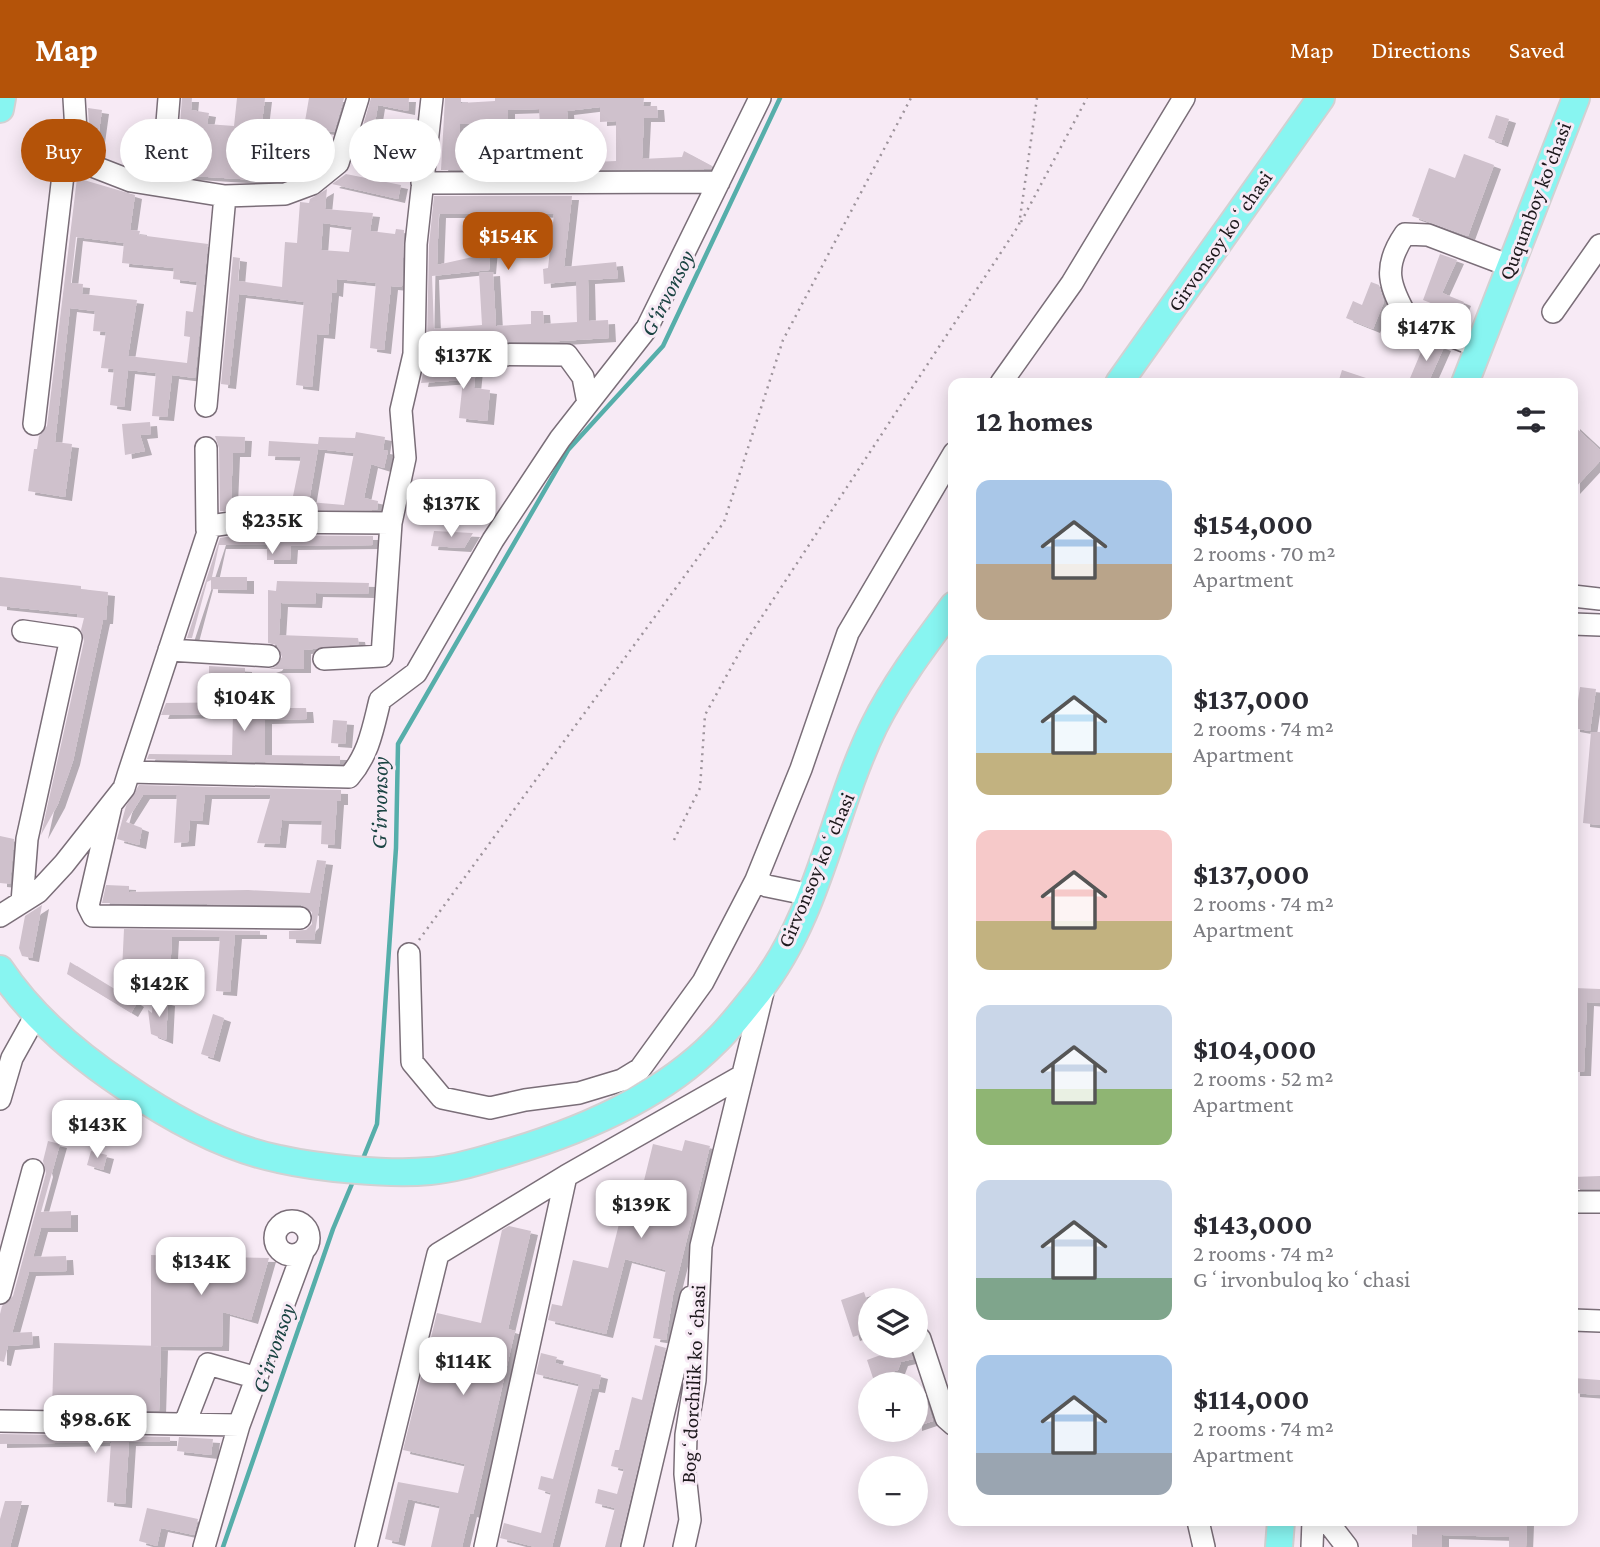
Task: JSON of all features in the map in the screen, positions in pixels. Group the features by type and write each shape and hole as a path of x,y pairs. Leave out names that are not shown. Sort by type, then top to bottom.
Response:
{"main road":[{"path":"0,109 2,98"},
{"name":"Girvonsoy koʻchasi","path":"1123,378 1321,98"},
{"name":"Ququmboy ko'chasi","path":"1467,378 1576,98"},
{"name":"Girvonsoy koʻchasi","path":"0,969 36,1015 89,1062 147,1102 209,1134 278,1159 354,1168 430,1171 531,1146 627,1105 673,1077 714,1044 768,977 811,895 873,728 903,675 948,613"},
{"path":"1279,1547 1281,1526"}],"street":[{"path":"74,98 74,119"},
{"path":"162,184 169,98"},
{"path":"106,171 131,181 225,196 285,194 312,184 338,163 358,98"},
{"path":"324,659 382,656 391,523 405,458 401,410 414,354 416,244 432,98"},
{"path":"129,772 349,777 361,763 370,743 380,700 416,673 492,540 560,439 647,328 760,98"},
{"path":"1005,378 1072,283 1184,98"},
{"path":"34,424 62,182"},
{"path":"422,183 719,182"},
{"path":"206,406 225,196"},
{"path":"1479,347 1408,320 1390,284 1395,249 1405,234 1428,235 1510,266"},
{"path":"1553,312 1600,245"},
{"path":"414,354 567,355 583,377 588,403"},
{"path":"0,916 38,892 64,864 124,788 207,530 206,448"},
{"path":"409,954 412,1062 442,1098 490,1108 579,1093 622,1080 640,1069 704,982 756,880 801,769 848,632 948,463"},
{"path":"207,530 216,524 238,522 391,523"},
{"path":"1578,597 1600,599"},
{"path":"1578,624 1600,625"},
{"path":"22,902 27,839 71,638 23,631"},
{"path":"169,650 269,656"},
{"path":"113,801 88,906 93,916 300,918"},
{"path":"756,880 767,886 811,895"},
{"name":"Bogʻdorchilik koʻchasi","path":"684,1547 690,1520 685,1474 686,1435 695,1380 701,1246 756,1010 768,977"},
{"path":"0,1099 12,1058 36,1015"},
{"path":"366,1547 438,1254 566,1176 742,1076"},
{"path":"0,1293 33,1170"},
{"path":"487,1547 566,1176"},
{"path":"1578,1202 1600,1202"},
{"path":"204,1547 239,1424 303,1252"},
{"path":"632,1547 699,1268"},
{"path":"1578,1320 1600,1321"},
{"path":"926,1358 948,1420"},
{"path":"184,1423 208,1364 257,1378"},
{"path":"0,1421 239,1424"},
{"path":"1199,1526 1204,1547"},
{"path":"1312,1547 1313,1526"},
{"path":"1331,1526 1347,1547"}],"path":[{"path":"409,954 724,522 783,340 911,98"},
{"path":"1019,225 1037,98"},
{"path":"674,841 700,788 705,715 744,644 1019,225 1087,98"}],"building":[{"path":"182,98 192,98 191,110 209,113 208,119 180,119"},
{"path":"237,98 265,98 262,119 235,119"},
{"path":"309,98 344,98 335,129 335,119 305,119"},
{"path":"371,98 409,98 408,111 378,105 376,119 365,119"},
{"path":"445,98 461,98 461,103 495,101 495,98 644,98 643,106 657,106 658,118 644,118 642,159 682,157 684,151 712,166 711,169 607,169 607,161 616,161 616,121 600,119 600,107 567,111 568,119 540,119 539,109 508,110 508,119 455,119 455,170 441,170"},
{"path":"88,108 102,110 101,119 89,119"},
{"path":"1496,115 1509,119 1501,143 1488,138"},
{"path":"212,124 226,125 226,178 212,177"},
{"path":"1464,154 1494,165 1468,236 1412,216 1429,168 1455,178"},
{"path":"346,174 349,175 349,182 386,182 401,185 398,199 332,184"},
{"path":"77,182 91,182 135,195 130,230 140,231 139,235 208,244 195,378 172,375 167,417 152,416 156,373 128,370 124,407 110,405 114,369 101,368 106,332 93,331 95,311 70,308 55,442 72,444 65,497 28,491 34,449 37,449 39,436 47,426","holes":["76,237 124,243 122,263 174,268 173,279 197,282 193,312 186,311 184,336 190,337 187,363 128,356 137,300 82,294 83,284 71,283"]},
{"path":"327,189 325,209 373,213 370,231 395,234 396,229 404,230 402,287 391,286 384,350 370,348 376,283 337,279 336,293 332,292 328,335 317,334 312,387 296,385 304,302 239,294 229,385 221,384 233,257 240,258 238,281 282,287 285,242 297,243 300,202 309,203 310,199","holes":["323,223 352,227 349,252 321,250"]},
{"path":"434,196 572,196 564,267 616,262 618,278 588,280 589,321 608,320 609,338 544,342 427,341 429,245","holes":["508,212 554,214 548,268 543,269 544,284 576,281 577,322 544,324 543,311 531,311 531,324 496,326 493,272 479,273 482,325 434,329 432,276 489,270 492,235 507,235","439,214 480,214 477,256 437,265"]},
{"path":"1440,254 1457,260 1442,293 1464,302 1459,314 1423,300"},
{"path":"1371,282 1379,285 1384,302 1373,329 1346,318 1353,301 1362,305"},
{"path":"1426,340 1444,347 1430,378 1410,378"},
{"path":"424,368 476,368 474,388 490,390 487,421 459,418 463,380 421,383"},
{"path":"1342,370 1366,378 1340,378"},
{"path":"150,422 151,434 140,435 145,451 125,455 122,424"},
{"path":"1578,430 1600,450 1600,461 1578,485"},
{"path":"356,432 385,437 383,450 388,451 384,468 371,464 364,498 378,501 377,510 220,511 219,448 215,436 245,437 244,453 233,453 231,500 292,501 301,457 268,456 269,441 318,444 319,437 355,438","holes":["318,449 354,453 344,505 309,502"]},
{"path":"434,531 473,533 464,548 431,546"},
{"path":"239,535 373,536 373,545 291,546 290,560 267,560 267,545 219,545 212,577 247,577 247,590 211,589 211,580 207,582 192,638 187,638 220,538"},
{"path":"0,577 81,586 81,589 108,592 106,620 103,620 73,761 58,804 41,835 84,641 81,630 84,618 77,617 78,614 0,606"},
{"path":"277,581 369,583 368,594 316,593 315,604 281,603 279,635 358,638 359,644 304,650 304,669 269,669 275,667 282,657 277,645 268,643 268,590 276,591"},
{"path":"209,666 245,668 245,676 209,675"},
{"path":"1580,687 1596,689 1590,731 1578,729"},
{"path":"246,702 246,708 306,708 307,719 265,720 265,755 340,756 340,764 147,759 149,754 232,755 233,714 161,715 166,703"},
{"path":"333,720 347,721 345,744 331,743"},
{"path":"1591,732 1600,732 1600,825 1583,823"},
{"path":"139,785 341,790 341,801 337,801 334,845 321,844 322,821 282,820 279,844 257,843 271,795 205,795 202,821 190,820 188,842 174,843 177,795 143,795 126,822 142,828 139,845 117,839 126,806"},
{"path":"0,836 14,839 10,884 0,883"},
{"path":"317,860 326,861 314,940 289,939 289,931 306,930 312,924 312,912 301,905 102,903 106,885 129,886 129,892 248,890 310,893"},
{"path":"42,905 32,958 22,956 19,948 25,916"},
{"path":"124,929 260,931 260,935 235,935 230,992 216,991 220,937 172,937 169,990 154,989 155,970 122,971"},
{"path":"70,962 137,1003 131,1013 67,974"},
{"path":"1578,988 1600,989 1600,1003 1587,1002 1584,1072 1578,1072"},
{"path":"153,998 168,1002 166,1040 151,1034 148,1010 152,1013"},
{"path":"213,1014 224,1018 213,1058 201,1054"},
{"path":"685,1140 710,1146 673,1295 666,1340 653,1338 666,1270 625,1259 606,1334 548,1320 552,1304 562,1306 573,1260 608,1268 619,1224 599,1219 602,1204 636,1213 653,1144 682,1151"},
{"path":"48,1141 60,1144 41,1212 71,1211 71,1228 41,1228 33,1257 66,1256 67,1271 29,1272 12,1333 32,1332 33,1344 8,1346 4,1362 0,1361 0,1314 2,1306 13,1296 46,1173 43,1161"},
{"path":"91,1151 107,1155 103,1170 87,1165"},
{"path":"1600,1176 1600,1189 1578,1189 1578,1177"},
{"path":"509,1226 531,1231 508,1329 515,1331 473,1514 470,1513 462,1547 431,1547 440,1506 408,1499 398,1542 385,1539 398,1482 458,1493 465,1464 403,1450 437,1313 481,1323 502,1230"},
{"path":"151,1255 269,1258 251,1320 223,1312 222,1347 151,1346"},
{"path":"858,1294 858,1335 853,1337 841,1300"},
{"path":"54,1343 161,1346 159,1411 52,1409"},
{"path":"655,1345 666,1348 619,1547 605,1547 615,1508 595,1503 598,1489 617,1494 624,1469 611,1466 615,1450 619,1450 632,1397 642,1400"},
{"path":"541,1353 557,1357 555,1363 601,1375 598,1389 592,1388 552,1547 535,1547 500,1538 504,1523 541,1533 551,1493 538,1489 541,1476 553,1479 579,1384 536,1374"},
{"path":"913,1359 901,1362 898,1370 892,1372 871,1372 867,1360"},
{"path":"1578,1378 1600,1380 1600,1395 1578,1393"},
{"path":"928,1406 933,1421 928,1423"},
{"path":"0,1434 170,1437 170,1442 129,1442 125,1504 107,1502 111,1442 0,1444"},
{"path":"179,1437 213,1439 211,1455 177,1451"},
{"path":"5,1501 22,1501 10,1547 0,1547 0,1519"},
{"path":"147,1508 198,1519 194,1535 161,1528 157,1546 139,1541"},
{"path":"1417,1526 1527,1526 1526,1547 1509,1547 1509,1537 1442,1535 1442,1547 1412,1547 1412,1534 1417,1535"}],"waterway":[{"name":"G‘irvonsoy","path":"362,1161 377,1124 396,848 398,744 568,450 663,346 780,98"},
{"name":"G‘irvonsoy","path":"223,1547 333,1229 354,1179"}]}
